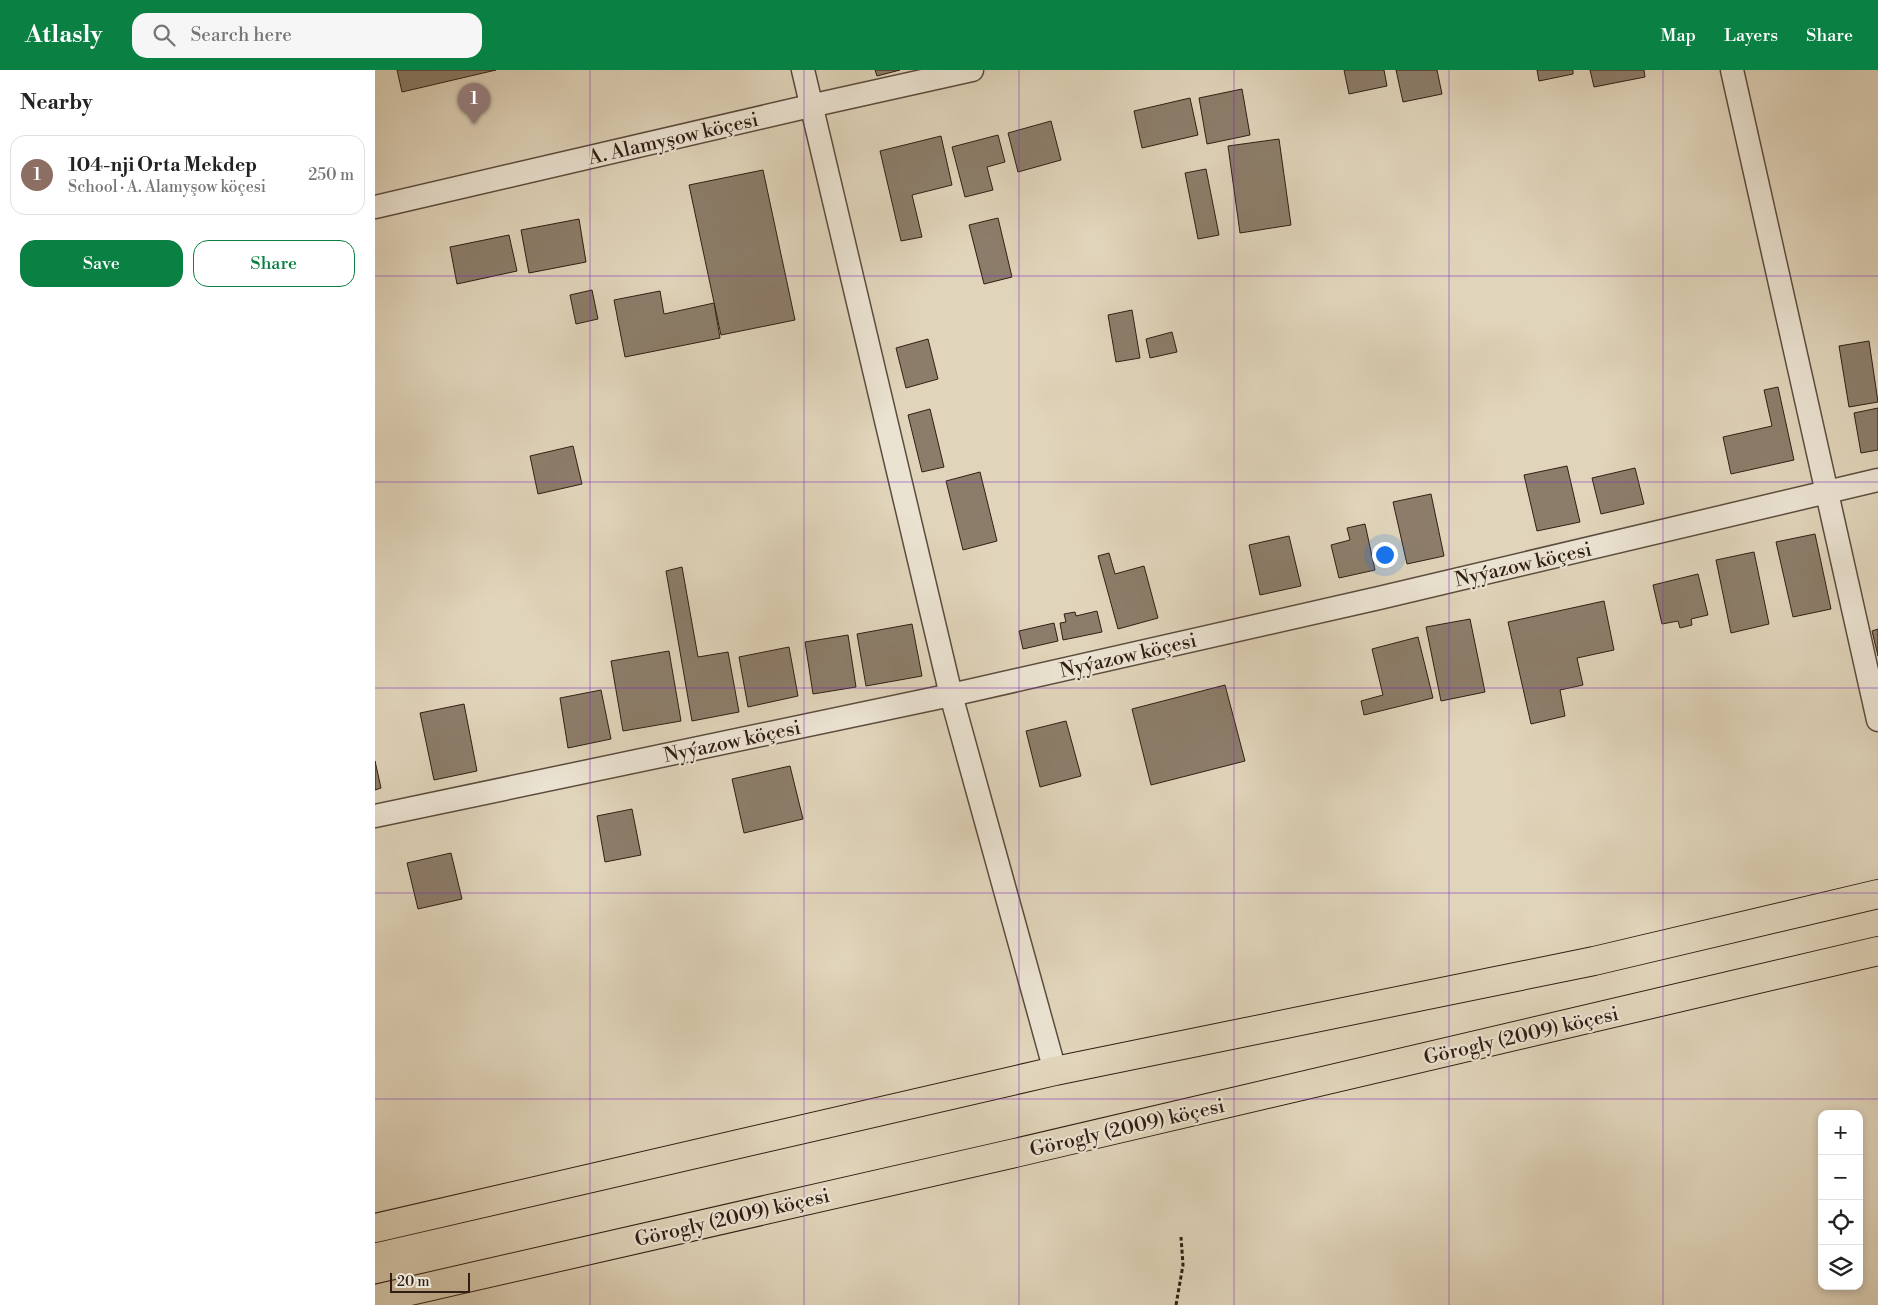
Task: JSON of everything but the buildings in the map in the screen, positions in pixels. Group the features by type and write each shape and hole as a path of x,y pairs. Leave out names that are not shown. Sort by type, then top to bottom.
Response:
{"main road":[{"path":"375,1228 1055,1072 1594,961 1878,894"},
{"name":"Görogly (2009) köçesi","path":"375,1299 1878,952"}],"street":[{"path":"803,70 951,695 1055,1072"},
{"name":"A. Alamyşow köçesi","path":"375,207 972,70"},
{"path":"1732,70 1878,720"},
{"name":"Nyýazow köçesi","path":"375,816 951,695 1370,600 1878,480"}],"path":[{"path":"1176,1305 1183,1265 1181,1237"}],"place":[{"name":"104-nji Orta Mekdep","path":"474,124"}]}
